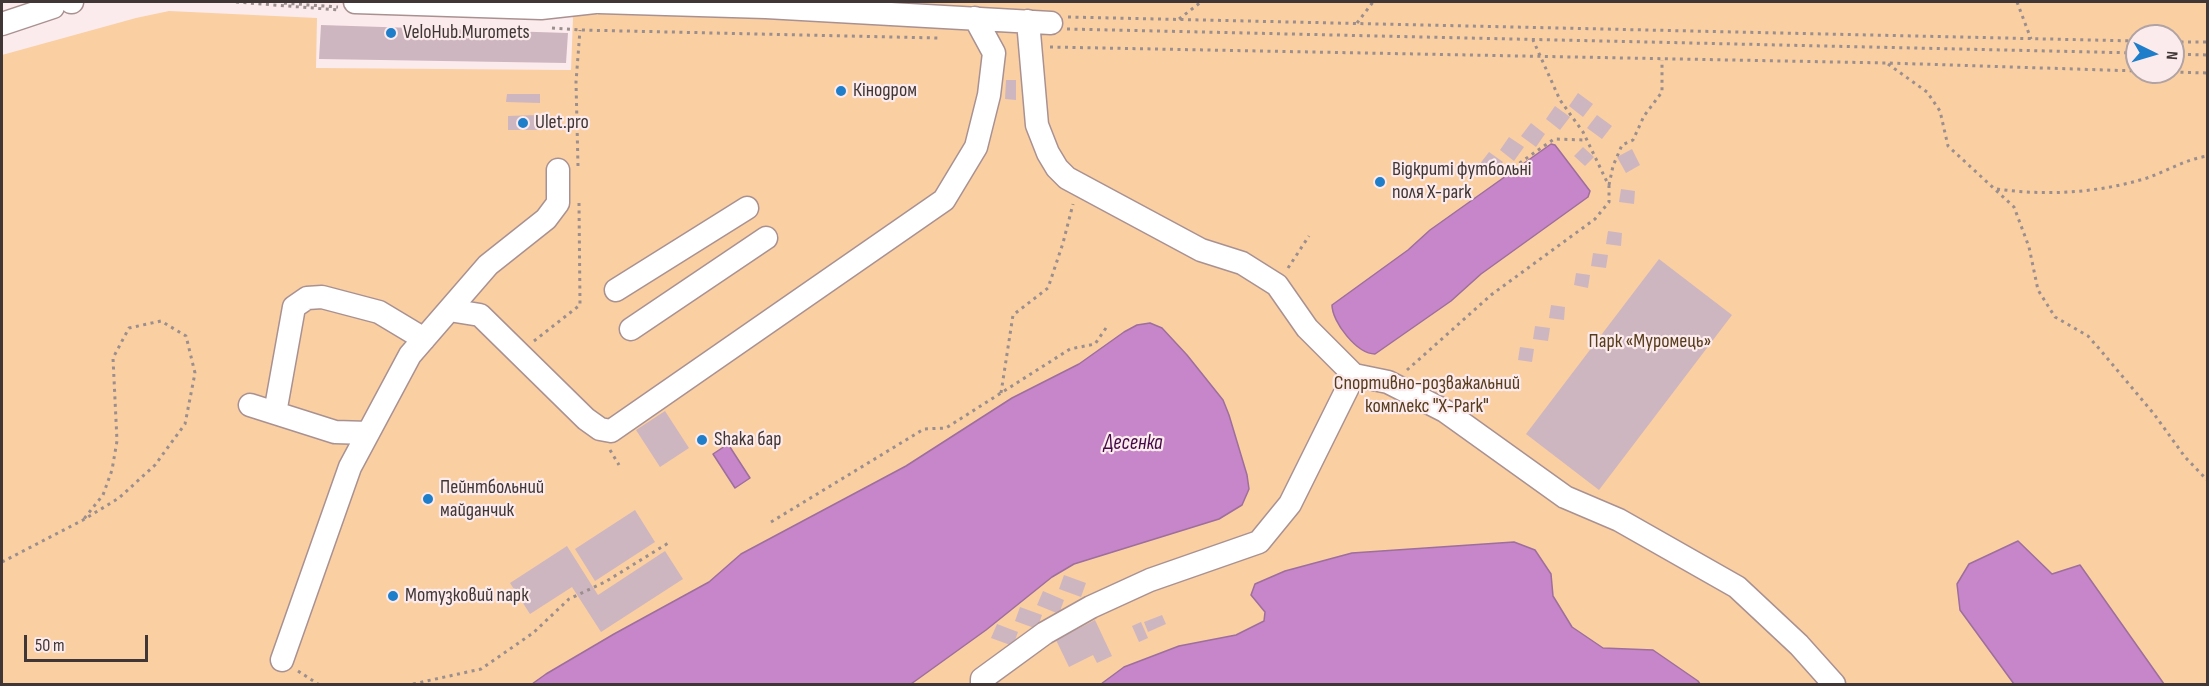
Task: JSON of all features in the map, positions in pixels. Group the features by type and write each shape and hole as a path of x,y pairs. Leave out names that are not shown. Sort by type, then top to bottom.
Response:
{"street":[{"path":"21,2 34,6 67,3"},
{"path":"349,6 456,5 541,8 597,2 766,7 1051,23"},
{"path":"2,24 67,3"},
{"path":"449,310 480,315 586,419 600,429 611,431 945,200 976,147 989,95 994,53 975,18"},
{"path":"1028,21 1037,125 1048,153 1068,178 1201,250 1242,263 1277,285 1307,328 1354,375 1388,382 1445,411 1564,497 1619,520 1737,587 1799,645 1834,684"},
{"path":"282,660 350,467 410,355 488,265 546,219 558,203 558,170"},
{"path":"616,291 747,208"},
{"path":"631,329 766,238"},
{"path":"275,413 294,307 307,298 322,297 379,312 424,339"},
{"path":"982,684 982,679 1045,633 1091,607 1150,580 1259,542 1290,504 1354,375"},
{"path":"250,405 335,432 368,433"}],"path":[{"path":"236,2 349,6"},
{"path":"1178,20 1201,2"},
{"path":"1356,24 1373,2"},
{"path":"2017,2 2031,40"},
{"path":"1051,23 1062,17 2125,41"},
{"path":"1051,23 1061,29 2125,53"},
{"path":"544,27 580,30 940,38"},
{"path":"576,82 580,30"},
{"path":"1533,40 1560,100 1587,140 1609,186"},
{"path":"2185,42 2208,42"},
{"path":"1041,46 1888,63 2125,71"},
{"path":"2185,54 2208,55"},
{"path":"1388,382 1411,368 1491,295 1595,219 1609,202 1612,166 1622,145 1633,140 1644,116 1662,92 1662,60"},
{"path":"1888,63 1927,92 1940,111 1948,146 2014,207 2029,247 2038,290 2055,317 2088,336 2103,352 2154,414 2185,457 2208,481"},
{"path":"2185,72 2208,73"},
{"path":"1501,176 1554,139 1587,140"},
{"path":"1995,188 2061,193 2119,187 2198,157 2208,156"},
{"path":"1001,393 1013,315 1048,288 1063,243 1078,184"},
{"path":"1277,285 1309,236"},
{"path":"519,352 580,305"},
{"path":"2,562 83,520 119,498 155,465 185,424 195,373 186,336 161,321 129,328 113,358 117,441 112,470 103,495 83,520"},
{"path":"771,522 924,429 946,428 1070,349 1095,344 1106,328"},
{"path":"413,684 481,669 533,633 570,599 604,582 670,542"},
{"path":"282,660 318,684"}],"green space":[{"name":"Парк «Муромець»","path":"563,2 2207,2 2207,684 2,684 2,55 169,11 317,18 316,68 571,70 573,18"}],"water":[{"path":"1551,144 1555,145 1590,191 1588,197 1481,274 1451,301 1375,354 1368,353 1353,343 1336,320 1332,305 1408,250 1430,230"},
{"name":"Десенка","path":"1150,323 1162,328 1187,355 1223,400 1229,415 1249,489 1242,505 1219,519 1074,564 1052,577 986,630 911,684 532,684 614,634 709,582 741,554 906,466 1012,398 1079,364 1124,332 1137,325"},
{"path":"728,444 750,478 735,488 713,454"},
{"path":"2018,541 2052,574 2080,565 2164,684 2014,684 1960,610 1957,584 1969,564"},
{"path":"1514,542 1535,550 1551,574 1553,596 1572,627 1603,648 1653,650 1700,684 1101,684 1124,667 1179,646 1236,635 1264,621 1265,612 1251,595 1255,584 1285,571 1352,553"}],"building":[{"path":"321,25 568,33 566,63 319,59"},
{"path":"1006,80 1016,80 1016,100 1005,99"},
{"path":"1578,93 1593,104 1583,117 1569,106"},
{"path":"507,94 540,94 540,103 506,102"},
{"path":"1555,106 1570,117 1560,130 1546,119"},
{"name":"Ulet.pro","path":"537,115 538,130 508,130 508,116"},
{"path":"1597,115 1612,126 1602,139 1587,128"},
{"path":"1531,123 1545,134 1536,147 1521,136"},
{"path":"1509,137 1524,147 1514,161 1500,150"},
{"path":"1583,147 1594,157 1585,166 1574,156"},
{"path":"1632,149 1640,165 1626,173 1617,157"},
{"path":"1489,152 1503,162 1493,175 1479,165"},
{"path":"1621,189 1635,191 1634,204 1619,202"},
{"path":"1608,231 1622,233 1621,246 1606,244"},
{"path":"1593,253 1608,255 1606,268 1591,266"},
{"path":"1659,259 1732,315 1599,490 1526,434"},
{"path":"1576,273 1590,275 1588,288 1574,285"},
{"path":"1551,305 1565,307 1564,320 1549,318"},
{"path":"1535,326 1550,328 1548,341 1533,339"},
{"path":"1520,347 1534,349 1532,362 1518,360"},
{"path":"665,411 689,448 660,467 636,430"},
{"path":"635,510 655,542 595,581 575,549"},
{"path":"567,546 598,595 665,551 683,579 601,632 572,587 530,614 510,583"},
{"path":"1064,575 1086,583 1081,597 1059,589"},
{"path":"1043,591 1064,600 1059,614 1037,605"},
{"path":"1020,607 1042,615 1037,629 1015,621"},
{"path":"1162,615 1166,624 1148,632 1144,622"},
{"path":"1095,620 1112,656 1097,663 1093,655 1069,667 1056,640"},
{"path":"1141,622 1148,638 1139,642 1132,626"},
{"path":"997,624 1018,632 1013,646 991,638"}],"place":[{"name":"VeloHub.Muromets","path":"391,33"},
{"name":"Кінодром","path":"841,91"},
{"name":"Ulet.pro","path":"523,123"},
{"name":"Відкриті футбольні поля X-park","path":"1380,182"},
{"name":"Shaka бар","path":"702,440"},
{"name":"Пейнтбольний майданчик","path":"428,499"},
{"name":"Мотузковий парк","path":"393,596"}],"park label":[{"name":"Спортивно-розважальний комплекс \"Х-Park\"","path":"1427,396"}]}
